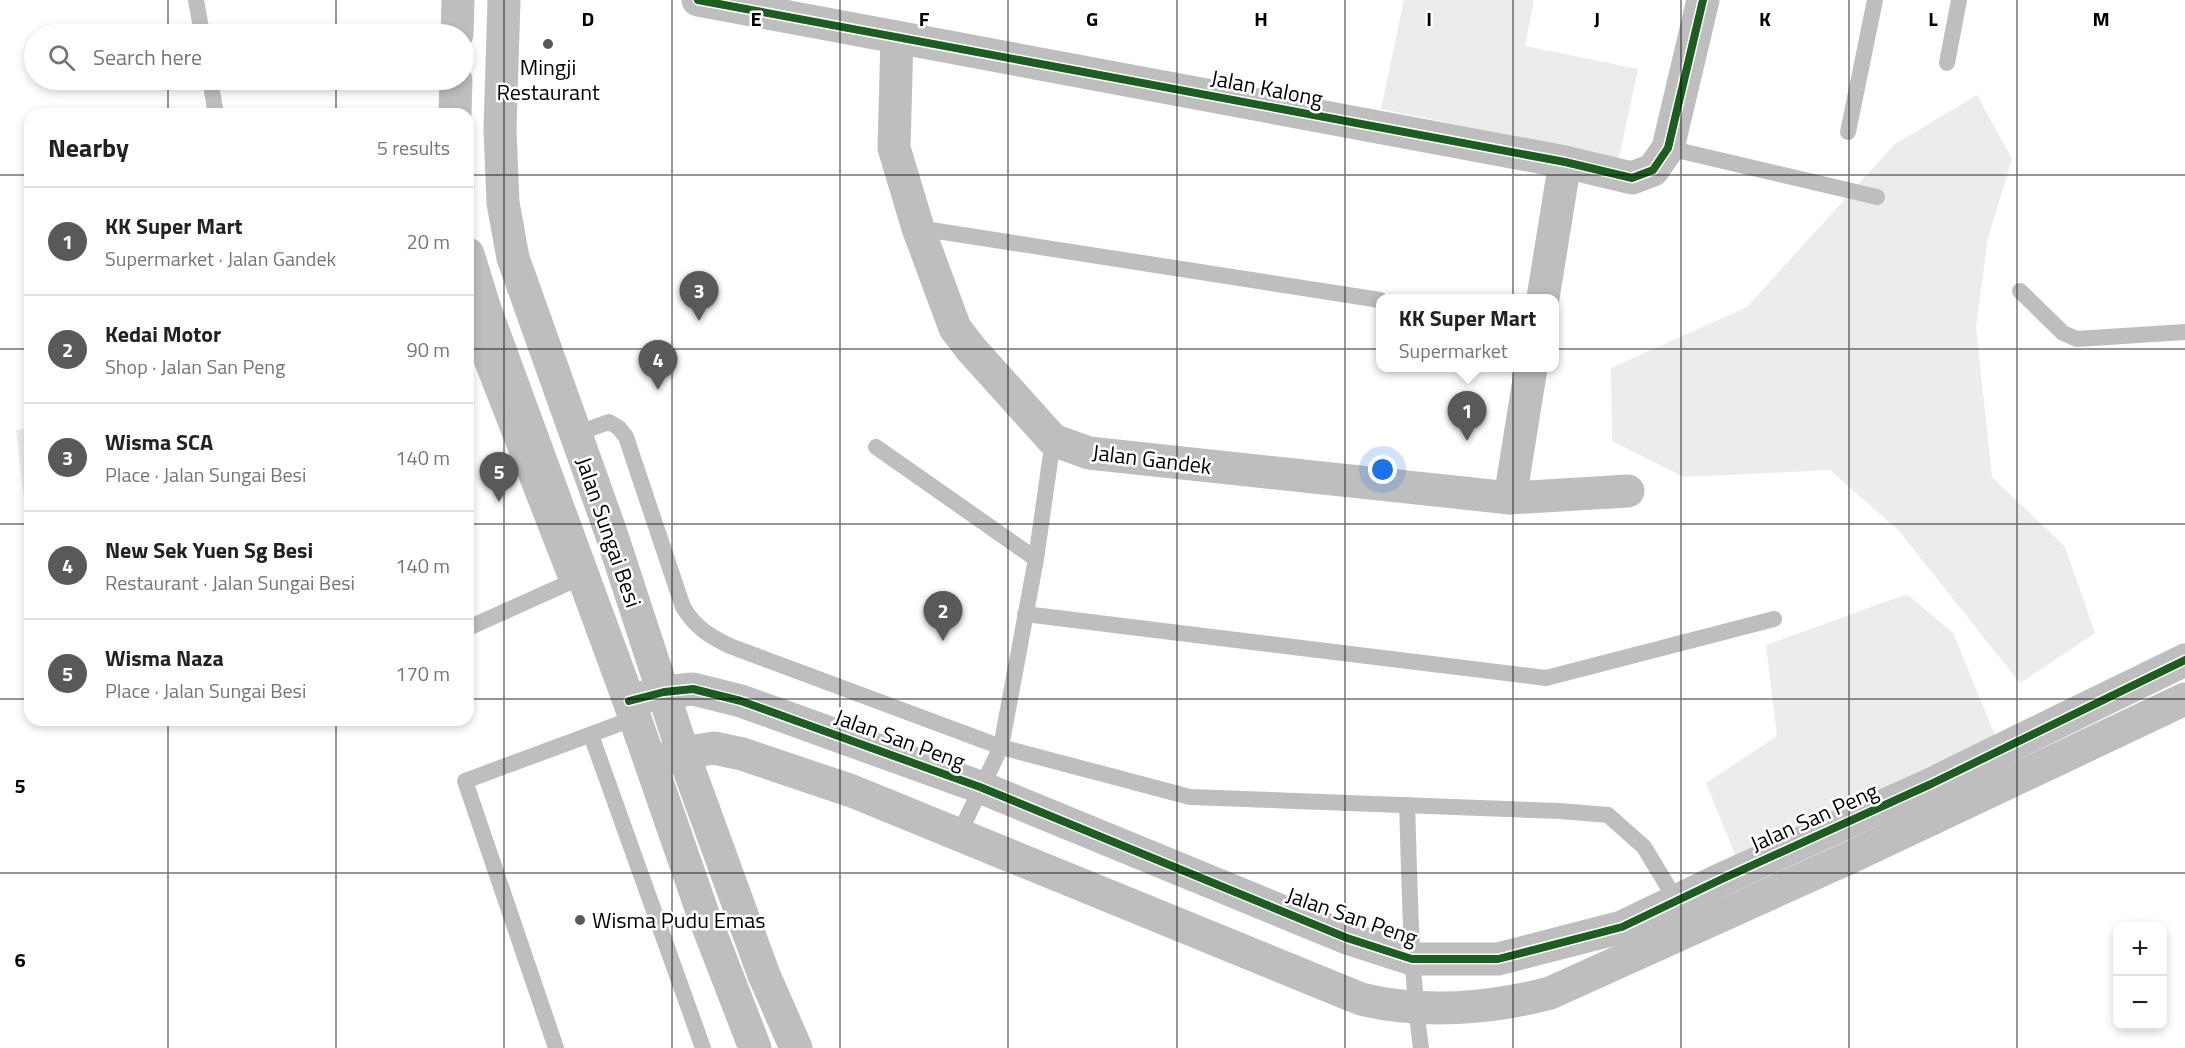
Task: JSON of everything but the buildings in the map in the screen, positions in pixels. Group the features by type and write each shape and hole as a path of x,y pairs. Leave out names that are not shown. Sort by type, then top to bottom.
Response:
{"street":[{"path":"457,24 458,0"},
{"name":"Jalan Sungai Besi","path":"504,0 500,129 505,214 513,258 664,692 682,753 764,975 796,1048"},
{"name":"Jalan Kalong","path":"698,0 1565,162 1632,178 1653,170 1668,148 1703,0"},
{"name":"Jalan Gandek","path":"897,36 894,148 918,228 955,328 971,350 1053,440 1089,453 1510,498 1628,491"},
{"path":"455,108 456,90"},
{"path":"1544,294 1565,162"},
{"name":"Jalan Sungai Besi","path":"474,318 537,447 576,579 632,710 710,932 755,1048"},
{"path":"1510,498 1530,372"},
{"path":"537,447 575,434"},
{"name":"Jalan San Peng","path":"632,710 664,692 693,689 741,701 980,787 1347,938 1412,958 1497,959 1622,927 1676,900 1931,784 2185,660"},
{"path":"651,763 682,753 714,748 742,754 852,791 1361,999 1390,1006 1480,1006 1550,993 1851,857 2185,699"}],"lane":[{"path":"196,0 200,24"},
{"path":"1848,132 1875,0"},
{"path":"1947,63 1959,0"},
{"path":"212,90 215,108"},
{"path":"1668,148 1877,197"},
{"path":"918,228 1376,299"},
{"path":"2020,291 2063,333 2077,339 2185,332"},
{"path":"474,318 576,579 474,625"},
{"path":"575,434 609,422 619,428 626,437 677,593 693,623 707,635 730,646 1001,747 1190,797 1560,811 1608,815 1644,847 1676,900"},
{"path":"959,834 1001,747 1036,559 1053,440"},
{"path":"876,447 1036,559"},
{"path":"1025,614 1546,678 1774,619"},
{"path":"556,1048 465,781 591,735 632,710"},
{"path":"591,735 703,1048"},
{"path":"1407,805 1412,958 1415,1007 1421,1048"}],"shaded area":[{"path":"1404,0 1534,0 1525,46 1638,69 1619,158 1381,109"},
{"path":"1977,95 2012,159 1988,238 1976,327 1992,477 2065,547 2095,633 2020,683 1899,531 1830,470 1684,477 1612,441 1611,368 1747,307 1895,144"},
{"path":"24,429 24,498 16,430"},
{"path":"1907,594 1953,633 1995,735 1736,857 1706,783 1777,736 1766,645"}],"cycle path":[{"path":"698,0 1565,162 1632,178 1653,170 1668,148 1703,0"},
{"path":"629,701 664,692 693,689 741,701 980,787 1347,938 1412,959 1498,959 1622,927 1931,784 2185,660"}],"place":[{"name":"Mingji Restaurant","path":"548,44"},
{"name":"Wisma SCA","path":"699,321"},
{"name":"New Sek Yuen Sg Besi","path":"658,390"},
{"name":"KK Super Mart","path":"1467,441"},
{"name":"Wisma Naza","path":"499,502"},
{"name":"Kedai Motor","path":"943,641"},
{"name":"Wisma Pudu Emas","path":"580,920"}]}
